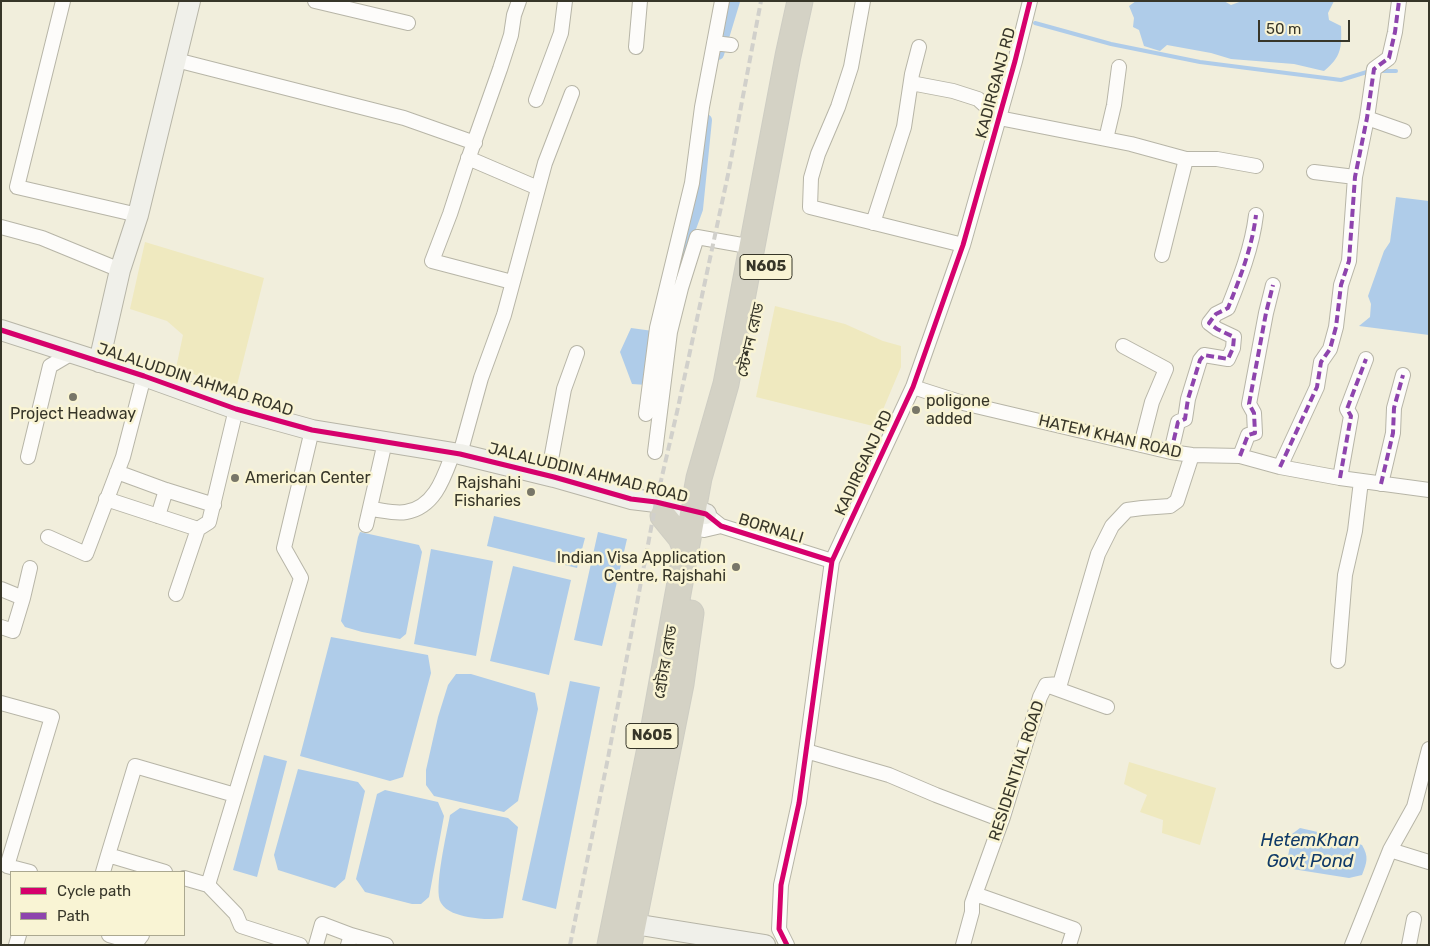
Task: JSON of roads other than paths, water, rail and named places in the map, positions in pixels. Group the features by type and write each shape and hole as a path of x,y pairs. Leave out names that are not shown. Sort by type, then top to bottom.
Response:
{"highway":[{"name":"স্টেশন রোড","path":"702,516 753,247 807,8"},
{"name":"স্টেশন রোড","path":"702,516 753,336 774,231 792,124 807,8"},
{"path":"686,550 665,510 682,502 702,516"},
{"name":"গ্রেটার রোড","path":"610,945 650,748 686,550 702,516"},
{"name":"N605","path":"632,934 681,684 702,516"}],"street":[{"path":"63,1 18,187 138,215"},
{"path":"99,362 120,270 138,215 190,1"},
{"path":"315,1 408,23"},
{"path":"512,282 432,260 450,214 500,69 519,1"},
{"path":"536,100 561,33 565,1"},
{"path":"636,47 640,1"},
{"path":"646,414 674,286 692,183 702,107 722,1"},
{"path":"863,1 851,67 838,107 818,154 811,178 810,206 963,245"},
{"name":"KADIRGANJ RD","path":"787,945 779,929 781,885 799,803 832,561 913,387 963,245 1030,1"},
{"path":"1280,466 1316,387 1321,362 1330,349 1336,328 1341,285 1349,261 1355,177 1367,118 1374,69 1389,58 1399,1"},
{"path":"714,42 732,45"},
{"path":"873,222 904,127 919,47"},
{"path":"176,60 404,118 475,143"},
{"path":"1106,139 1114,105 1119,67"},
{"path":"911,83 954,91 978,99 999,118 1106,139 1186,158 1217,159 1256,166"},
{"path":"370,509 406,512 421,506 439,488 457,454 504,315 545,163 572,92"},
{"path":"1367,118 1404,131"},
{"path":"468,158 538,188"},
{"path":"1162,255 1186,158"},
{"path":"1314,172 1355,177"},
{"path":"1171,452 1178,422 1185,419 1188,399 1200,360 1204,355 1228,359 1233,348 1234,337 1209,323 1216,314 1228,308 1247,258 1255,228 1256,215"},
{"path":"1,227 42,238 120,270"},
{"path":"674,286 697,237 753,247"},
{"path":"1240,456 1248,435 1254,433 1254,413 1249,404 1273,285"},
{"name":"JALALUDDIN AHMAD ROAD","path":"1,330 144,376 236,409 312,430 457,454 548,476 665,510 702,516"},
{"path":"655,452 667,352 664,330"},
{"path":"1123,346 1166,369 1152,402 1141,445"},
{"path":"548,476 564,389 577,352"},
{"path":"28,457 50,366 72,353"},
{"path":"1340,478 1351,416 1348,409 1366,359"},
{"path":"1381,484 1393,433 1394,408 1403,375"},
{"path":"48,537 86,554 123,457 144,376"},
{"name":"HATEM KHAN ROAD","path":"913,387 963,403 1171,452 1192,455 1240,456 1340,478 1429,490"},
{"path":"176,594 198,529 209,522 236,409"},
{"path":"208,885 301,578 284,548 312,430"},
{"path":"366,525 385,442"},
{"name":"RESIDENTIAL ROAD","path":"963,945 972,912 972,903 1002,820 1040,698 1046,685 1060,684 1098,554 1112,526 1128,510 1161,508 1170,506 1177,501 1192,455"},
{"path":"117,472 166,490 214,504"},
{"path":"1338,661 1345,575 1355,531 1361,481"},
{"path":"158,516 166,490"},
{"path":"106,499 198,529"},
{"name":"BORNALI","path":"702,516 832,561"},
{"path":"1,627 13,631 30,568"},
{"path":"1,590 23,598"},
{"path":"1046,685 1107,707"},
{"path":"1,703 52,717 7,866 26,871"},
{"path":"1352,945 1390,850 1414,806 1429,749"},
{"path":"806,751 889,776 1002,820"},
{"path":"103,871 135,766 235,795"},
{"path":"1390,850 1429,862"},
{"path":"108,855 162,871"},
{"path":"185,878 208,885 236,914 241,926 300,945"},
{"path":"975,894 1074,929 1069,945"},
{"path":"1409,945 1414,919"},
{"path":"316,945 322,924 350,940 386,945"},
{"path":"632,934 765,945"},
{"path":"114,936 137,941"}],"water":[{"path":"1136,1 1224,1 1231,5 1242,1 1334,1 1328,13 1329,20 1341,26 1341,46 1334,61 1324,71 1294,64 1231,59 1211,53 1167,45 1160,51 1144,46 1139,30 1133,27 1134,18 1129,6"},
{"path":"1396,197 1429,201 1429,335 1359,326 1370,317 1371,304 1368,296 1384,251 1390,242"},
{"path":"631,328 653,331 647,385 632,384 620,352"},
{"path":"494,516 585,538 577,568 487,546"},
{"path":"360,532 419,545 422,552 406,634 400,639 345,627 341,621"},
{"path":"598,532 627,539 602,646 574,640"},
{"path":"431,549 493,561 476,656 414,644"},
{"path":"513,566 571,580 549,675 490,661"},
{"path":"331,637 428,655 431,673 403,777 390,781 300,756"},
{"path":"456,674 471,674 535,693 538,709 518,801 504,812 434,796 426,785 426,770 438,717 448,685"},
{"path":"570,681 600,687 556,909 522,900"},
{"path":"264,755 287,761 257,877 233,870"},
{"path":"298,769 358,782 365,791 345,879 335,888 278,870 274,855"},
{"path":"385,790 438,802 444,816 429,897 421,904 412,904 365,892 356,879 377,794"},
{"path":"460,808 508,818 518,827 503,918 472,918 449,911 441,903 439,896 440,874 450,815"},
{"name":"HetemKhan Govt Pond","path":"1300,828 1362,845 1366,853 1366,860 1362,875 1349,878 1286,868 1292,834"}],"waterway":[{"path":"718,54 734,1"},
{"path":"1035,23 1111,44 1200,62 1341,80 1370,71"},
{"path":"1378,71 1396,71"},
{"path":"678,261 697,209 706,120"}],"railway":[{"path":"570,945 608,758 656,502 729,170 761,1"}],"place":[{"name":"Project Headway","path":"73,397"},
{"name":"poligone added","path":"916,410"},
{"name":"American Center","path":"235,478"},
{"name":"Rajshahi Fisharies","path":"531,492"},
{"name":"Indian Visa Application Centre, Rajshahi","path":"736,567"}]}
